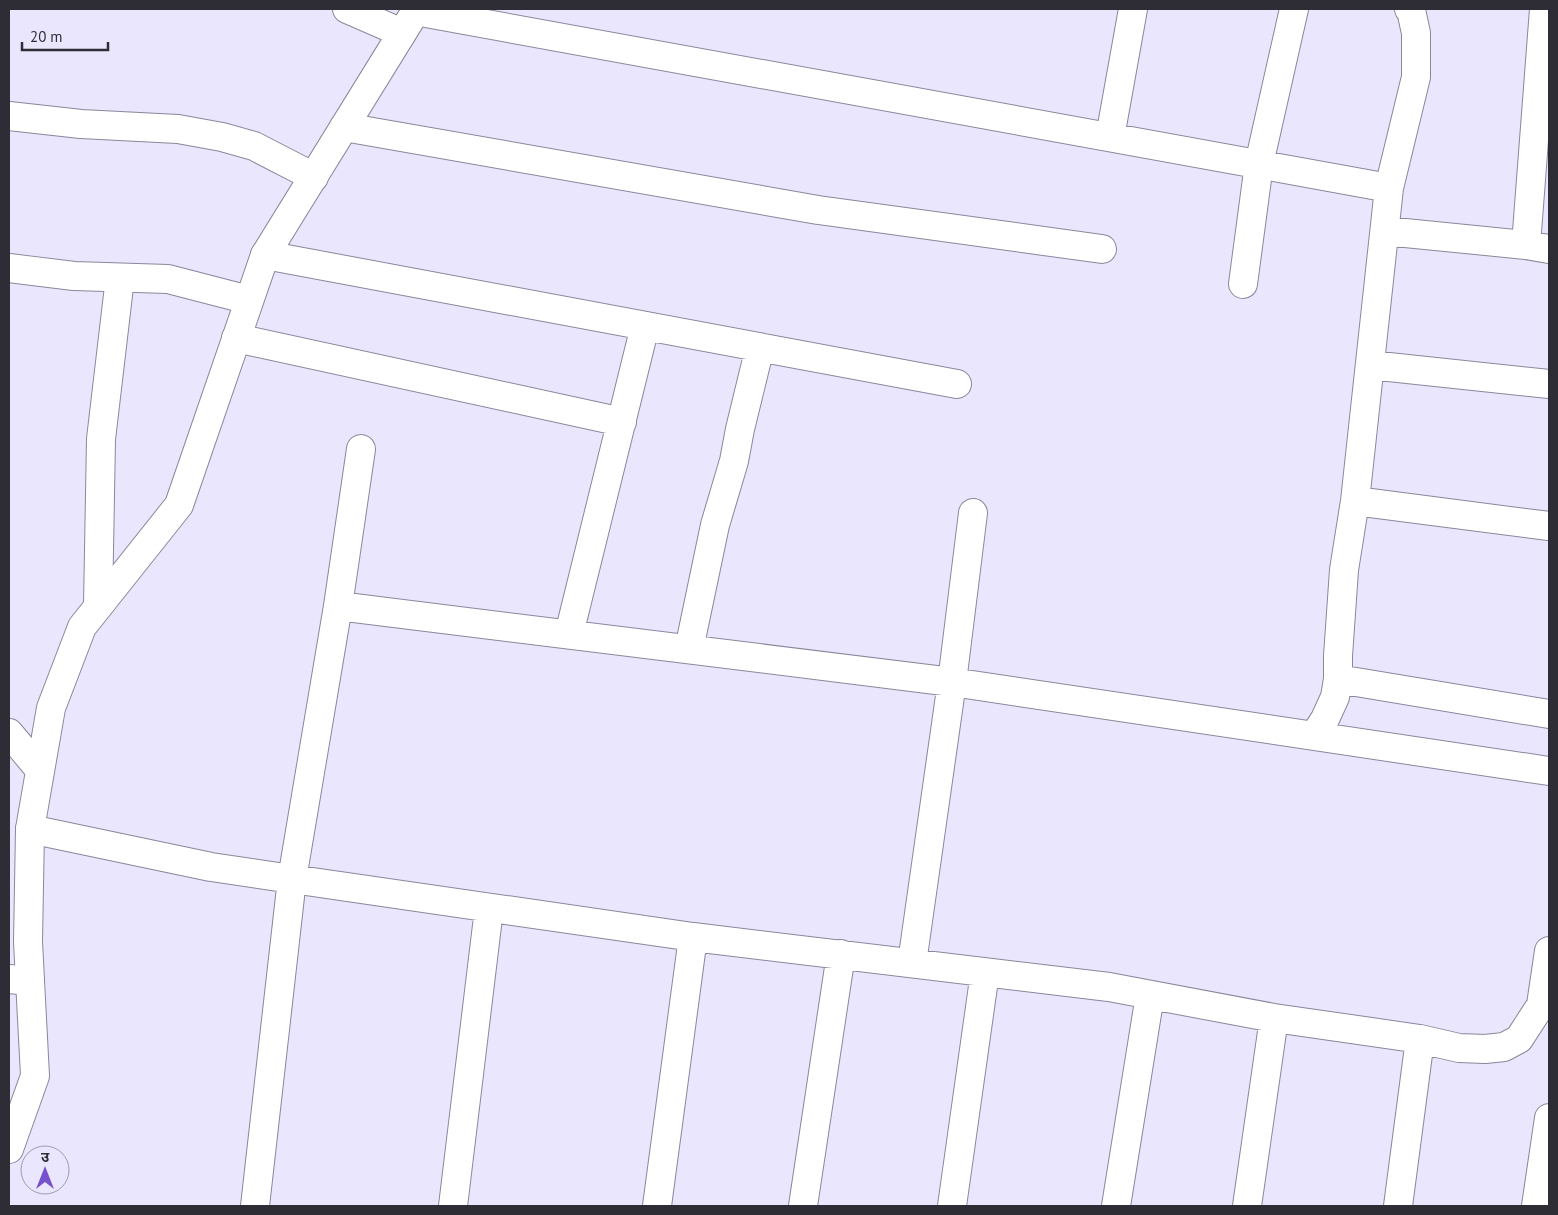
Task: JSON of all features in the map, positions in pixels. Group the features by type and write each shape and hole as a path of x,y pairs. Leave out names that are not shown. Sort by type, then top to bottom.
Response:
{"street":[{"path":"348,9 411,18 1110,137 1389,188"},
{"path":"1110,137 1133,9"},
{"path":"1243,284 1259,164 1294,9"},
{"path":"1314,736 1335,697 1338,679 1344,570 1355,501 1389,188 1416,77 1416,33 1411,10 1409,9"},
{"path":"1385,231 1537,247 1544,9"},
{"path":"9,1149 35,1076 20,980 28,942 30,828 51,708 82,627 179,505 266,255 411,18"},
{"path":"9,116 81,124 178,130 222,137 254,146 314,177"},
{"path":"344,127 818,210 1102,250"},
{"path":"266,255 957,384"},
{"path":"9,268 74,276 168,280 249,300"},
{"path":"98,606 101,439 120,278"},
{"path":"569,634 646,326"},
{"path":"236,338 622,422"},
{"path":"689,649 715,525 734,461 760,347"},
{"path":"1370,365 1549,384"},
{"path":"255,1206 292,879 338,606 361,449"},
{"path":"1355,501 1549,526"},
{"path":"912,963 952,682 973,513"},
{"path":"338,606 952,682 1549,771"},
{"path":"1338,679 1549,714"},
{"path":"9,732 40,770"},
{"path":"30,828 211,867 693,937 1109,987 1274,1018 1420,1040 1459,1048 1485,1049 1504,1047 1519,1040 1545,1005 1549,951"},
{"path":"453,1206 489,908"},
{"path":"657,1206 693,937"},
{"path":"803,1206 842,954"},
{"path":"952,1206 985,972"},
{"path":"1116,1206 1150,995"},
{"path":"1247,1206 1274,1018"},
{"path":"1398,1206 1420,1040"},
{"path":"1536,1206 1549,1118"}]}
